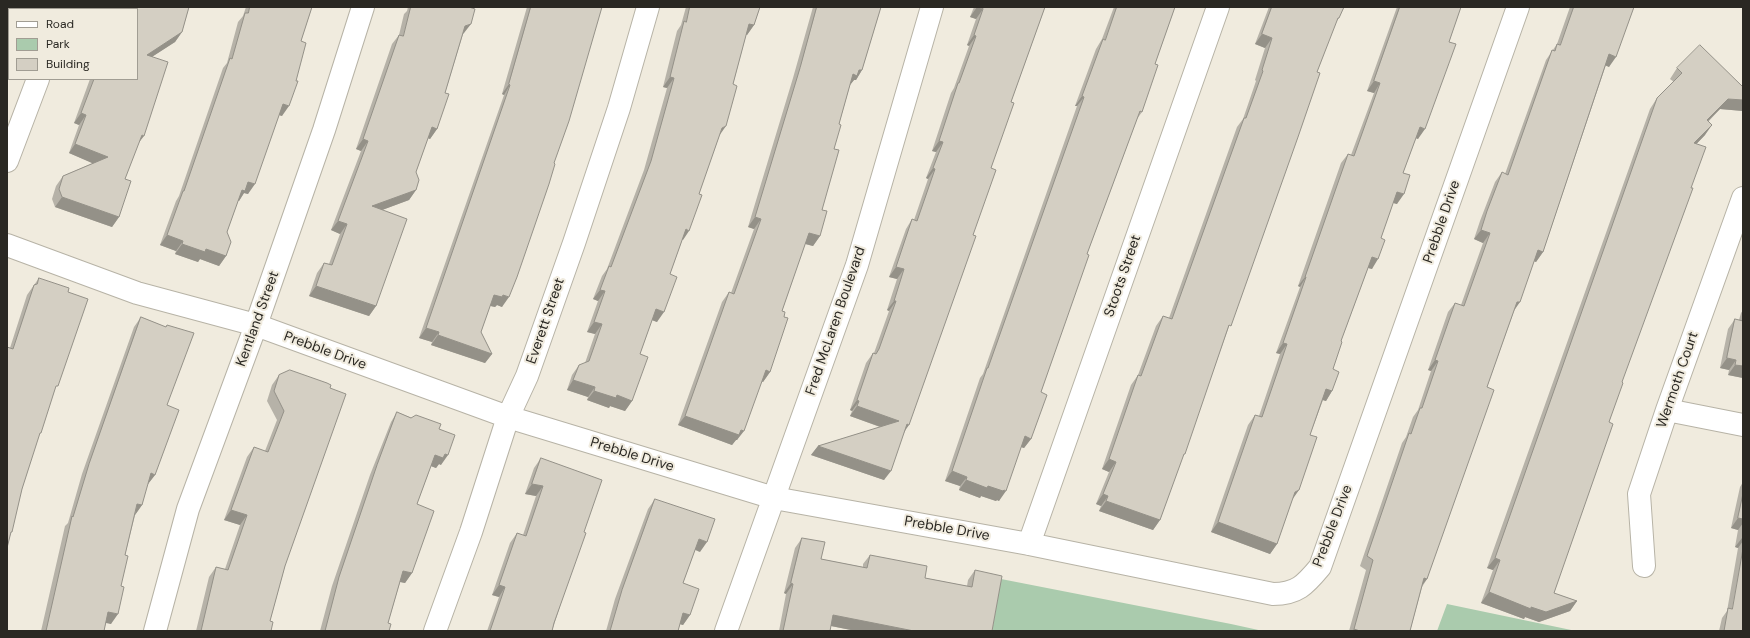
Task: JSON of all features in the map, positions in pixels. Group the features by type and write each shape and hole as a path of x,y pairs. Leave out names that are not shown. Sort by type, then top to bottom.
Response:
{"street":[{"name":"Kentland Street","path":"155,631 188,509 256,325 324,130 363,7"},
{"name":"Everett Street","path":"435,631 508,417 527,376 574,243 619,108 648,7"},
{"name":"Fred McLaren Boulevard","path":"726,631 856,265 932,7"},
{"name":"Stoots Street","path":"1028,544 1218,7"},
{"name":"Prebble Drive","path":"7,245 137,293 256,325 508,417 774,498 1028,544 1273,594 1286,594 1296,590 1309,580 1320,567 1518,7"},
{"path":"7,161 38,80"},
{"name":"Wermoth Court","path":"1644,566 1639,494 1667,410 1743,198"},
{"path":"1667,410 1743,425"}],"green space":[{"path":"1001,579 1231,624 1263,631 992,631"},
{"path":"1447,604 1576,631 1437,631"}],"building":[{"path":"7,7 13,7 8,8 8,21"},
{"path":"189,7 182,32 147,55 168,62 144,136 142,135 125,179 131,181 119,217 62,197 59,189 63,176 108,157 75,144 86,115 81,113 94,80 138,80 138,8 130,8"},
{"path":"250,7 312,7 301,41 306,43 296,81 298,81 289,106 283,104 255,184 248,182 245,191 242,190 227,232 231,242 226,256 206,249 205,252 182,244 183,241 167,235 184,191 230,58 232,59 245,13 248,13"},
{"path":"411,7 469,7 475,9 471,24 465,26 445,93 449,94 437,129 432,127 416,172 419,180 416,190 372,206 407,219 376,306 316,286 324,263 332,265 347,224 338,221 368,141 363,139 399,35 403,36"},
{"path":"531,7 602,7 569,121 517,277 509,297 494,295 481,332 492,354 438,335 439,332 426,328 510,85 509,84"},
{"path":"690,7 760,7 754,25 749,24 733,84 737,86 726,126 722,128 699,194 702,195 689,231 686,229 670,274 677,277 664,312 656,309 640,354 648,357 632,401 617,395 616,398 594,391 595,387 573,380 579,365 589,361 602,324 594,322 605,291 600,290 609,266 611,267 651,161 674,78 670,77 684,21 686,22"},
{"path":"817,7 881,7 862,70 859,70 857,76 853,74 839,124 841,125 834,149 839,150 822,210 827,211 820,236 809,233 782,311 785,312 784,317 788,318 770,372 766,370 744,431 741,430 739,435 685,416 729,292 734,294 761,219 755,217"},
{"path":"977,7 1045,7 1011,102 1014,103 991,168 996,170 973,235 976,236 909,425 907,424 891,471 818,446 899,421 857,406 859,401 857,400 873,353 876,354 879,349 896,301 894,301 904,269 896,267 912,219 917,221 935,169 933,168 943,142 939,141 958,83 976,36 974,35 983,9"},
{"path":"1117,7 1175,7 1155,64 1158,65 1142,112 1140,111 1087,254 1089,255 1041,392 1047,395 1031,439 1025,436 1006,491 988,486 987,488 966,480 967,477 952,471 987,368 1084,97 1082,96 1103,39 1105,40"},
{"path":"1272,7 1344,7 1338,18 1317,72 1320,73 1298,137 1160,520 1106,501 1108,496 1103,494 1116,462 1109,459 1138,375 1141,376 1163,316 1172,319 1244,118 1246,118 1263,71 1262,70 1272,38 1262,34"},
{"path":"1400,7 1461,7 1449,42 1456,44 1425,129 1420,127 1403,173 1410,175 1404,194 1397,192 1381,238 1385,240 1378,259 1372,257 1341,341 1342,342 1333,369 1339,372 1332,391 1326,389 1310,435 1317,437 1299,490 1295,492 1277,544 1218,522 1255,415 1262,417 1287,344 1283,343 1348,154 1354,156 1380,83 1374,81"},
{"path":"1574,7 1634,7 1616,57 1609,54 1543,252 1538,250 1520,302 1517,302 1487,387 1494,390 1427,579 1424,578 1410,631 1360,631 1354,629 1373,560 1367,556 1409,433 1411,434 1420,408 1422,408 1438,361 1435,360 1455,303 1464,306 1490,233 1481,230 1487,211 1502,172 1508,175 1552,50 1555,51 1557,44 1560,45"},
{"path":"1700,45 1743,87 1743,100 1728,99 1707,120 1712,125 1694,143 1706,147 1691,188 1693,188 1622,382 1623,383 1609,422 1613,424 1554,593 1577,601 1546,612 1531,607 1531,609 1489,592 1500,560 1495,558 1657,98 1682,73 1677,68"},
{"path":"39,278 69,288 68,292 88,299 40,433 22,489 7,548 7,347 13,349 34,285 37,284"},
{"path":"141,317 166,327 167,325 194,333 167,405 179,410 155,475 151,473 142,505 137,504 125,555 128,556 121,586 124,587 118,614 108,612 104,631 46,631 72,516 73,517 89,464"},
{"path":"1735,319 1743,321 1743,366 1735,365 1736,360 1727,358"},
{"path":"290,370 327,383 331,385 330,388 346,394 285,566 270,621 273,622 271,631 201,631 216,567 228,570 247,515 231,510 254,447 268,452 284,411 274,391 279,375"},
{"path":"397,412 411,418 416,415 441,424 439,429 455,435 448,455 445,454 443,458 435,455 417,504 434,511 412,573 403,571 388,623 391,624 389,631 325,631 339,577 377,465"},
{"path":"541,458 602,480 584,532 586,533 552,631 490,631 505,587 499,585 517,533 526,536 543,486 532,484"},
{"path":"1743,494 1743,519 1738,518"},
{"path":"655,499 715,519 707,542 699,539 683,583 699,589 690,615 683,613 678,631 610,631 622,590"},
{"path":"802,538 825,542 821,559 867,568 870,555 927,566 925,578 972,587 975,570 1002,576 992,631 914,631 833,615 830,631 783,631 793,584 791,583"},
{"path":"1743,549 1743,631 1724,631 1728,608 1732,609"}]}
